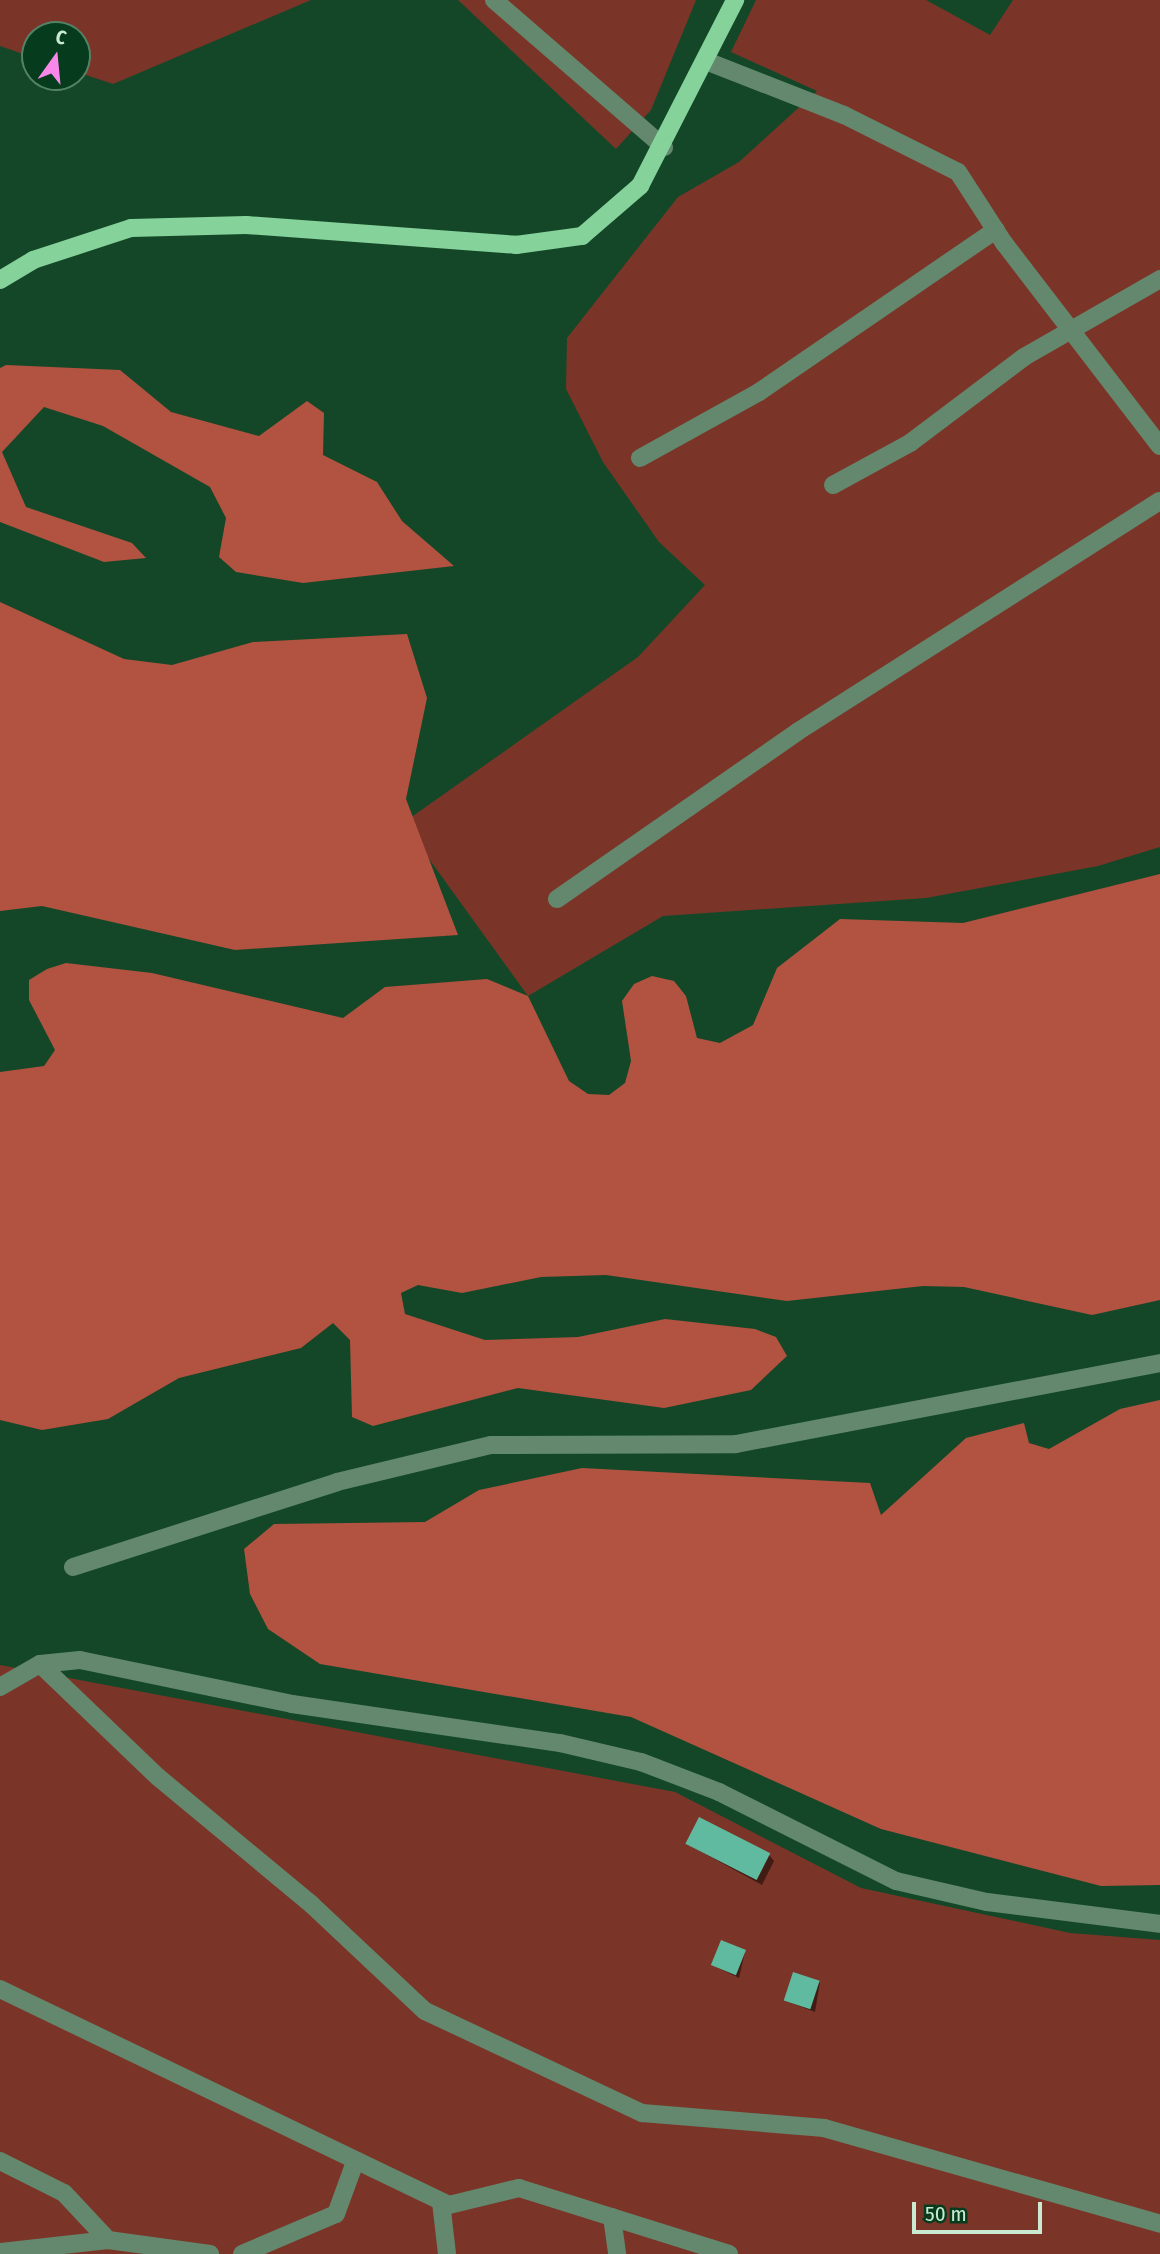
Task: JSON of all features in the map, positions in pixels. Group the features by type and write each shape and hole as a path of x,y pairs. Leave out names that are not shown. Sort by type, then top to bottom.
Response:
{"main road":[{"path":"0,280 33,261 131,228 246,225 516,246 582,236 615,214 664,147 735,0"}],"street":[{"path":"494,0 664,147"},
{"path":"706,61 925,152 958,172 996,230 1160,446"},
{"path":"640,458 760,392 996,230"},
{"path":"833,485 910,443 1070,329 1160,279"},
{"path":"556,899 797,732 1160,500"},
{"path":"73,1567 337,1482 491,1445 736,1444 1160,1363"},
{"path":"0,1687 40,1664 79,1660 292,1704 560,1743 641,1762 719,1792 895,1881 987,1902 1160,1924"},
{"path":"40,1664 158,1777 312,1905 425,2011 642,2113 824,2128 1160,2224"},
{"path":"0,1989 441,2202 519,2188 710,2251 729,2254"},
{"path":"0,2161 64,2193 108,2240"},
{"path":"242,2254 264,2251 336,2214 355,2162"},
{"path":"441,2202 447,2254"},
{"path":"612,2217 617,2254"},
{"path":"0,2252 108,2240 210,2254"}],"shaded area":[{"path":"0,0 311,0 113,84 91,77 91,21 21,21 21,53 0,46"},
{"path":"458,0 696,0 651,110 616,149"},
{"path":"756,0 926,0 990,35 1013,0 1160,0 1160,847 1098,866 926,898 663,916 528,996 403,823 638,657 705,585 659,542 603,462 566,389 567,338 678,197 739,162 817,91 731,52"},
{"path":"6,365 120,370 171,412 259,436 307,401 324,413 323,455 377,482 402,521 454,566 303,583 236,572 219,557 226,518 210,487 103,426 44,407 2,452 26,507 132,543 146,558 104,562 0,522 0,368"},
{"path":"0,602 124,659 172,665 253,642 407,634 427,698 406,799 458,935 235,950 42,906 0,911"},
{"path":"1160,874 1160,1300 1092,1315 964,1287 923,1286 787,1301 606,1275 541,1277 462,1293 418,1285 401,1293 405,1314 485,1340 578,1337 665,1319 755,1329 776,1337 787,1356 751,1390 664,1408 518,1388 373,1426 352,1417 350,1340 333,1323 301,1348 179,1378 108,1419 42,1430 0,1420 0,1072 44,1066 55,1050 29,1000 29,980 47,969 66,963 152,973 343,1018 385,987 487,979 528,996 569,1081 588,1094 609,1095 625,1083 631,1061 622,1001 634,984 652,976 674,981 686,996 697,1038 720,1043 753,1025 777,968 840,919 963,923"},
{"path":"1160,1400 1160,1885 1101,1886 881,1829 631,1717 320,1664 268,1629 250,1594 244,1549 274,1524 425,1522 479,1490 582,1468 870,1483 881,1515 966,1438 1024,1423 1029,1443 1049,1449 1120,1409"},
{"path":"0,1665 675,1792 861,1888 1070,1933 1160,1940 1160,2254 0,2254"}],"building":[{"path":"699,1817 770,1853 757,1880 685,1844"},
{"path":"721,1940 746,1950 736,1975 711,1965"},
{"path":"793,1972 820,1981 810,2009 784,2001"}]}
